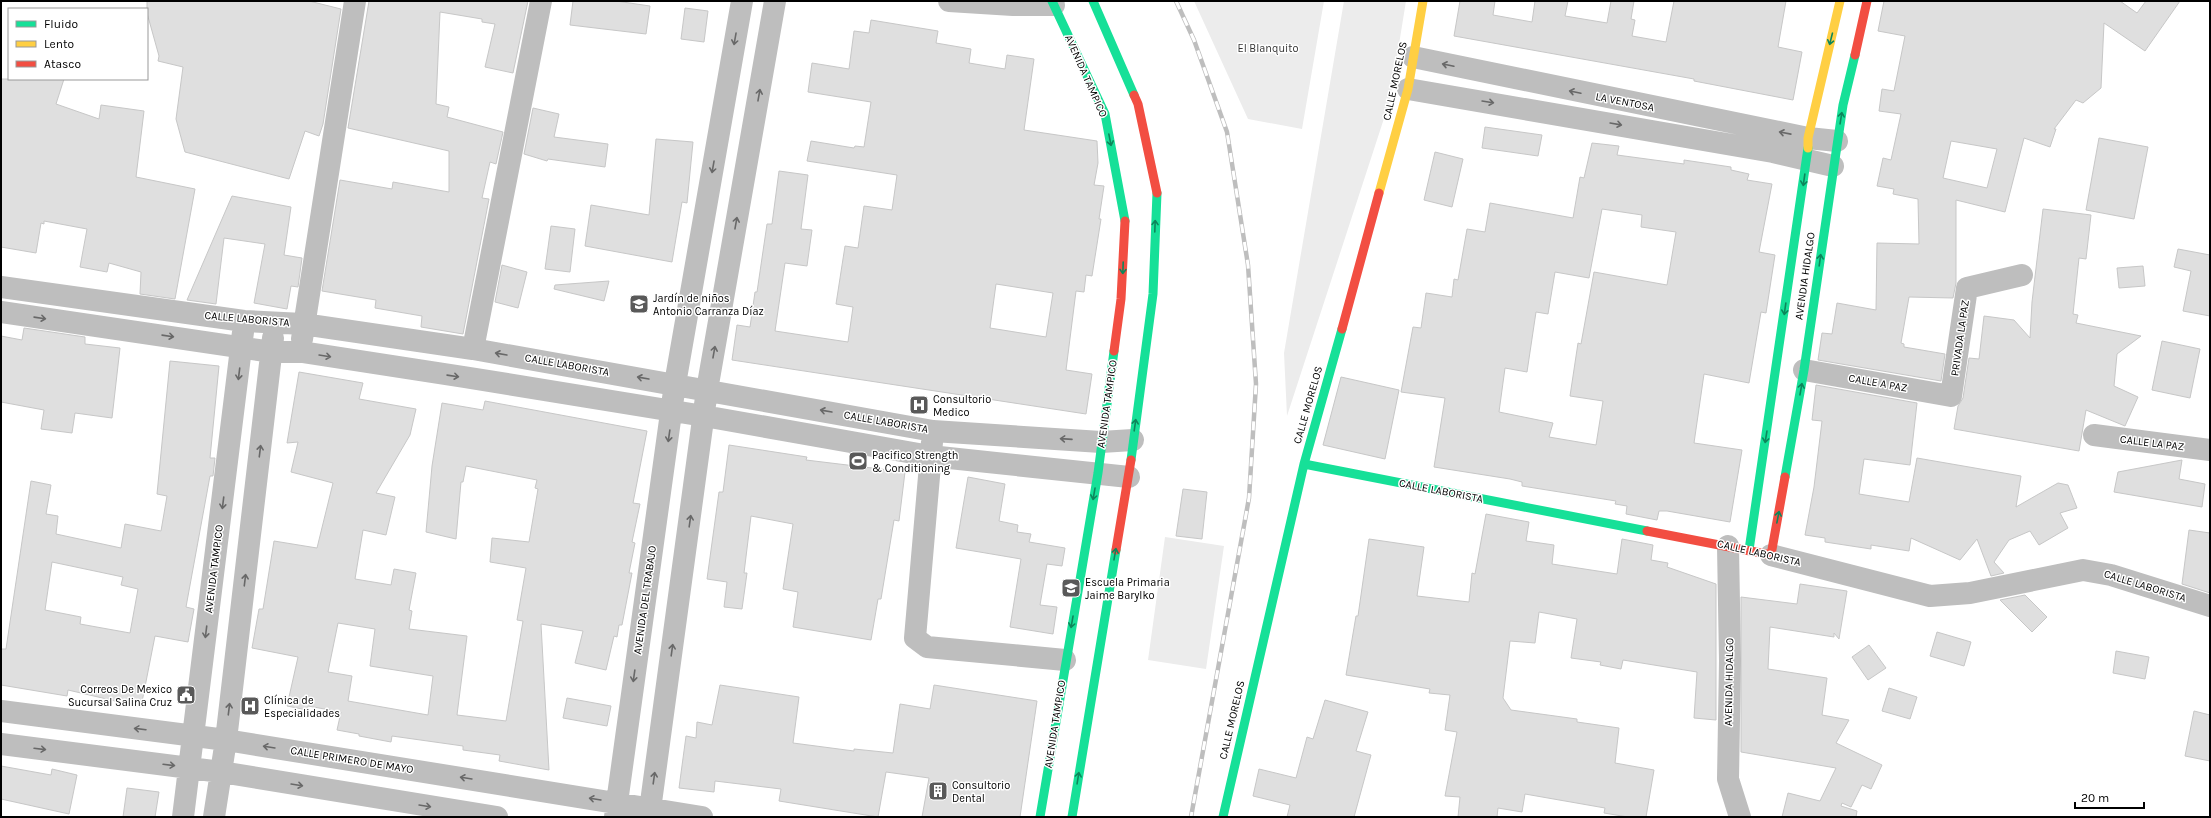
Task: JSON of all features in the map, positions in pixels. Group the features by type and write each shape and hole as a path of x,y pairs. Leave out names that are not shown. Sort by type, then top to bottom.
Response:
{"street":[{"path":"302,352 303,324 355,1"},
{"path":"473,349 541,1"},
{"name":"AVENIDA DEL TRABAJO","path":"615,810 675,384 742,1"},
{"path":"649,813 707,390 775,1"},
{"path":"949,1 1013,5 1053,3"},
{"path":"1072,817 1129,476 1153,294 1157,195 1138,104 1093,1"},
{"name":"CALLE MORELOS","path":"1222,817 1304,464 1408,89 1423,1"},
{"name":"AVENDIA HIDALGO","path":"1738,548 1807,159 1808,138 1840,1"},
{"name":"AVENDIA HIDALGO","path":"1771,555 1804,370 1843,105 1867,1"},
{"name":"AVENIDA TAMPICO","path":"1040,817 1065,660 1098,473 1101,442 1122,299 1125,214 1105,114 1053,3"},
{"name":"LA VENTOSA","path":"1413,57 1808,138 1838,140"},
{"name":"LA VENTOSA","path":"1408,89 1587,119 1807,159 1833,166"},
{"name":"PRIVADA LA PAZ","path":"1951,396 1967,288 2022,275"},
{"name":"CALLE LABORISTA","path":"1,287 244,321 303,324 473,349 933,430 1101,442 1133,440"},
{"path":"1,312 272,352 302,352 704,416 930,456 1129,476"},
{"name":"AVENIDA TAMPICO","path":"183,817 243,347 244,321"},
{"path":"214,817 226,740 275,323"},
{"name":"CALLE A PAZ","path":"1804,370 1951,396"},
{"path":"933,430 915,638 927,647 1065,660"},
{"name":"CALLE LA PAZ","path":"2094,435 2210,450"},
{"name":"CALLE LABORISTA","path":"1304,464 1738,548 1771,555 1930,596 1970,593 2083,570 2111,575 2210,606"},
{"name":"AVENIDA HIDALGO","path":"1738,548 1730,661 1728,780 1740,817"},
{"name":"CALLE PRIMERO DE MAYO","path":"1,711 226,740 615,810 702,817"},
{"path":"1,744 221,772 496,817"}],"green space":[{"name":"El Blanquito","path":"1194,1 1324,1 1302,129 1248,119"},
{"path":"1344,1 1406,1 1390,100 1287,416 1284,353"},
{"path":"1165,537 1224,546 1206,669 1148,660"}],"building":[{"path":"147,1 309,1 341,9 323,124 319,136 305,131 289,179 185,152 176,119 183,67 158,61 159,56 147,8"},
{"path":"369,1 528,1 513,73 485,67 495,24 482,22 482,19 440,12 436,104 449,107 447,117 503,132 496,164 490,162 482,198 489,199 463,334 421,327 422,316 375,308 376,300 322,291 340,180 392,189 393,182 449,192 449,151 348,128"},
{"path":"573,1 616,1 650,6 646,34 570,25"},
{"path":"1460,1 1495,1 1493,15 1532,22 1535,1 1568,1 1565,16 1607,23 1611,1 1634,1 1631,19 1635,20 1632,36 1666,42 1674,1 1786,1 1778,47 1802,52 1793,100 1694,81 1694,79 1454,36"},
{"path":"1884,1 2120,1 2137,13 2146,1 2180,1 2145,51 2104,23 2101,88 2083,103 2076,100 2054,129 2056,129 2050,147 2024,138 2005,212 1956,200 1956,283 1953,298 1909,297 1901,343 1904,344 1904,347 1945,354 1941,381 1818,360 1822,333 1832,334 1837,303 1876,310 1877,243 1919,244 1918,199 1893,194 1894,189 1877,186 1883,158 1891,160 1901,114 1879,111 1882,89 1894,91 1905,36 1878,31","holes":["1951,141 1997,149 1987,188 1943,178"]},
{"path":"685,8 708,11 704,42 681,39"},
{"path":"871,20 938,31 936,43 971,49 969,63 1005,69 1007,55 1034,59 1024,130 1097,141 1098,163 1094,185 1104,186 1099,219 1101,219 1092,276 1086,275 1084,292 1076,291 1066,370 1092,374 1086,414 732,360 737,325 750,327 755,292 757,292 767,224 772,224 779,171 808,175 801,229 812,230 807,266 785,263 775,331 848,342 853,307 836,304 845,246 858,248 864,206 892,210 897,175 807,161 811,141 854,148 855,146 864,147 871,102 808,92 812,63 849,69 854,31 869,33","holes":["996,284 1053,293 1046,337 990,328"]},
{"path":"1,79 64,80 56,104 99,119 101,105 144,111 136,177 195,189 175,299 140,294 141,272 109,263 107,272 80,267 87,229 44,221 44,224 41,223 36,253 1,247"},
{"path":"533,108 559,114 554,137 608,144 605,167 548,159 547,161 524,154"},
{"path":"1485,127 1542,135 1538,156 1482,148"},
{"path":"2099,138 2148,147 2134,219 2086,210"},
{"path":"656,139 693,142 687,203 682,202 672,262 585,246 591,205 649,215"},
{"path":"1592,143 1619,146 1617,155 1684,164 1684,160 1731,167 1731,170 1749,174 1747,180 1772,184 1759,252 1775,255 1766,313 1761,312 1749,383 1704,374 1694,443 1742,450 1730,522 1667,511 1659,511 1657,520 1626,514 1627,506 1615,504 1616,501 1522,486 1522,482 1510,479 1434,467 1445,398 1401,392 1413,327 1421,328 1426,293 1452,297 1454,279 1458,280 1467,229 1485,232 1490,203 1573,218 1580,177 1584,178","holes":["1602,209 1642,215 1641,227 1676,232 1667,285 1594,272 1581,344 1578,343 1570,396 1603,401 1596,445 1549,437 1553,423 1499,412 1505,368 1527,372 1536,312 1548,314 1555,272 1589,278"]},
{"path":"1435,152 1463,159 1452,207 1424,200"},
{"path":"232,196 291,207 284,255 302,258 298,287 291,286 287,309 254,303 265,244 224,238 216,304 187,300"},
{"path":"2043,209 2091,215 2086,259 2079,258 2073,314 2078,315 2076,323 2141,336 2117,354 2114,386 2138,397 2125,426 2086,410 2079,451 1954,429 1958,406 1963,398 1969,358 1979,359 1984,316 2014,320 2030,338 2032,302"},
{"path":"551,226 575,229 570,272 545,269"},
{"path":"2178,249 2210,255 2210,316 2183,311 2191,271 2174,267"},
{"path":"502,265 527,272 518,308 495,302"},
{"path":"2143,266 2145,286 2119,288 2117,268"},
{"path":"609,281 604,301 554,289 555,285"},
{"path":"24,328 85,337 85,344 120,348 112,418 75,413 72,433 41,429 44,410 1,402 1,336 22,340"},
{"path":"2162,341 2200,349 2190,398 2152,390"},
{"path":"170,361 219,366 210,458 215,458 213,476 210,476 186,607 194,609 188,642 155,636 141,707 68,690 67,696 1,685 1,649 6,649 31,481 51,485 46,514 58,516 56,534 121,548 125,524 161,531 167,496 157,494","holes":["52,562 123,577 121,585 138,589 130,633 80,624 81,617 45,610"]},
{"path":"299,372 363,383 359,399 416,409 410,435 376,493 395,497 386,535 363,530 355,579 391,585 394,569 416,573 409,610 412,611 409,629 467,636 457,715 506,721 523,621 517,620 526,568 490,562 492,538 529,542 538,489 535,488 537,480 466,466 463,482 461,482 456,539 426,532 432,466 442,403 483,410 485,401 647,431 633,503 640,504 632,542 635,543 629,573 632,573 622,625 619,625 617,637 614,636 606,670 575,663 583,631 541,624 549,770 499,761 500,755 463,750 463,746 392,736 391,742 359,736 359,734 337,730 341,712 308,706 307,710 287,706 298,657 252,648 259,609 263,609 274,541 317,548 333,483 291,472 298,442 287,443","holes":["338,623 375,629 370,666 433,676 428,715 348,701 352,676 328,672"]},
{"path":"1341,377 1399,390 1385,459 1323,445"},
{"path":"1816,385 1917,403 1910,465 1864,459 1859,494 1909,502 1917,458 2021,476 2016,507 2058,483 2068,485 2077,508 2060,513 2068,528 2039,545 2030,531 2009,540 1994,562 2004,573 1991,576 1977,539 1960,560 1911,538 1909,551 1871,545 1871,549 1825,542 1825,538 1805,535 1814,487 1822,421 1812,420"},
{"path":"729,445 807,457 806,460 905,472 899,521 894,520 881,599 878,599 871,640 793,627 798,592 783,589 793,524 751,516 744,573 747,573 742,609 724,607 727,582 707,579 719,492 723,492"},
{"path":"2182,460 2179,479 2205,484 2202,507 2114,492 2118,472"},
{"path":"968,477 1005,484 999,521 1018,525 1017,532 1031,534 1029,542 1065,548 1062,566 1047,564 1040,605 1057,607 1053,634 1010,627 1021,559 956,548"},
{"path":"1183,489 1207,492 1202,539 1176,536"},
{"path":"1486,514 1529,522 1526,541 1554,545 1552,564 1617,574 1622,539 1653,545 1651,560 1668,563 1667,567 1716,584 1716,720 1694,718 1697,672 1623,660 1621,669 1600,665 1601,662 1571,658 1577,619 1539,612 1535,643 1510,641 1503,698 1511,710 1577,719 1577,722 1619,728 1615,763 1654,770 1646,817 1628,817 1604,813 1605,808 1525,794 1522,812 1498,808 1497,817 1458,817 1460,797 1445,796 1457,732 1445,730 1450,695 1429,693 1430,689 1346,675 1356,616 1358,616 1369,539 1424,547 1417,596 1469,602 1472,573 1475,574"},
{"path":"2189,530 2210,533 2210,593 2182,584"},
{"path":"1800,584 1847,591 1839,639 1834,633 1834,637 1770,627 1768,669 1827,678 1822,715 1849,720 1836,743 1882,765 1871,789 1862,785 1851,807 1842,803 1841,806 1857,811 1856,817 1782,817 1788,793 1820,801 1836,768 1741,752 1741,597 1797,604"},
{"path":"2025,595 2047,617 2032,632 2000,600"},
{"path":"1937,632 1971,642 1964,666 1930,656"},
{"path":"1869,645 1886,668 1868,680 1852,657"},
{"path":"2116,651 2149,657 2145,679 2113,673"},
{"path":"720,685 799,697 793,743 854,751 854,749 893,753 900,704 930,709 934,685 1037,701 1020,817 922,817 929,778 886,772 878,817 779,801 781,789 715,781 714,792 679,788 686,736 696,738 697,722 712,725"},
{"path":"1889,688 1917,697 1910,719 1882,711"},
{"path":"567,698 611,706 607,726 563,718"},
{"path":"1325,700 1368,712 1356,751 1371,755 1354,817 1287,817 1290,805 1253,796 1259,769 1296,778 1307,737 1313,739"},
{"path":"2194,711 2210,715 2210,761 2185,756"},
{"path":"1,766 51,775 52,769 77,775 69,814 1,799"},
{"path":"127,788 159,792 155,817 123,817"}],"railway":[{"path":"1176,1 1194,40 1227,132 1248,265 1256,384 1249,498 1191,817"}],"traffic: fast":[{"path":"1052,1 1105,114 1125,221"},
{"path":"1093,1 1134,95"},
{"path":"1785,477 1804,370 1843,105 1855,55"},
{"path":"1749,550 1808,148"},
{"path":"1131,460 1153,294 1157,193"},
{"path":"1223,817 1304,464 1342,329"},
{"path":"1040,817 1098,473 1114,351"},
{"path":"1304,464 1647,531"},
{"path":"1072,817 1116,550"}],"traffic: slow":[{"path":"1379,193 1408,89 1423,1"},
{"path":"1808,148 1808,138 1840,1"}],"traffic: jam":[{"path":"1855,55 1867,1"},
{"path":"1134,95 1138,104 1157,193"},
{"path":"1342,329 1379,193"},
{"path":"1114,351 1121,299 1125,221"},
{"path":"1116,550 1131,460"},
{"path":"1647,531 1771,555 1785,477"}],"place":[{"name":"Jardín de niños Antonio Carranza Díaz","path":"639,304"},
{"name":"Consultorio Medico","path":"919,405"},
{"name":"Pacifico Strength & Conditioning","path":"858,461"},
{"name":"Escuela Primaria Jaime Barylko","path":"1071,588"},
{"name":"Correos De Mexico Sucursal Salina Cruz","path":"186,695"},
{"name":"Clínica de Especialidades","path":"250,706"},
{"name":"Consultorio Dental","path":"938,791"}]}
